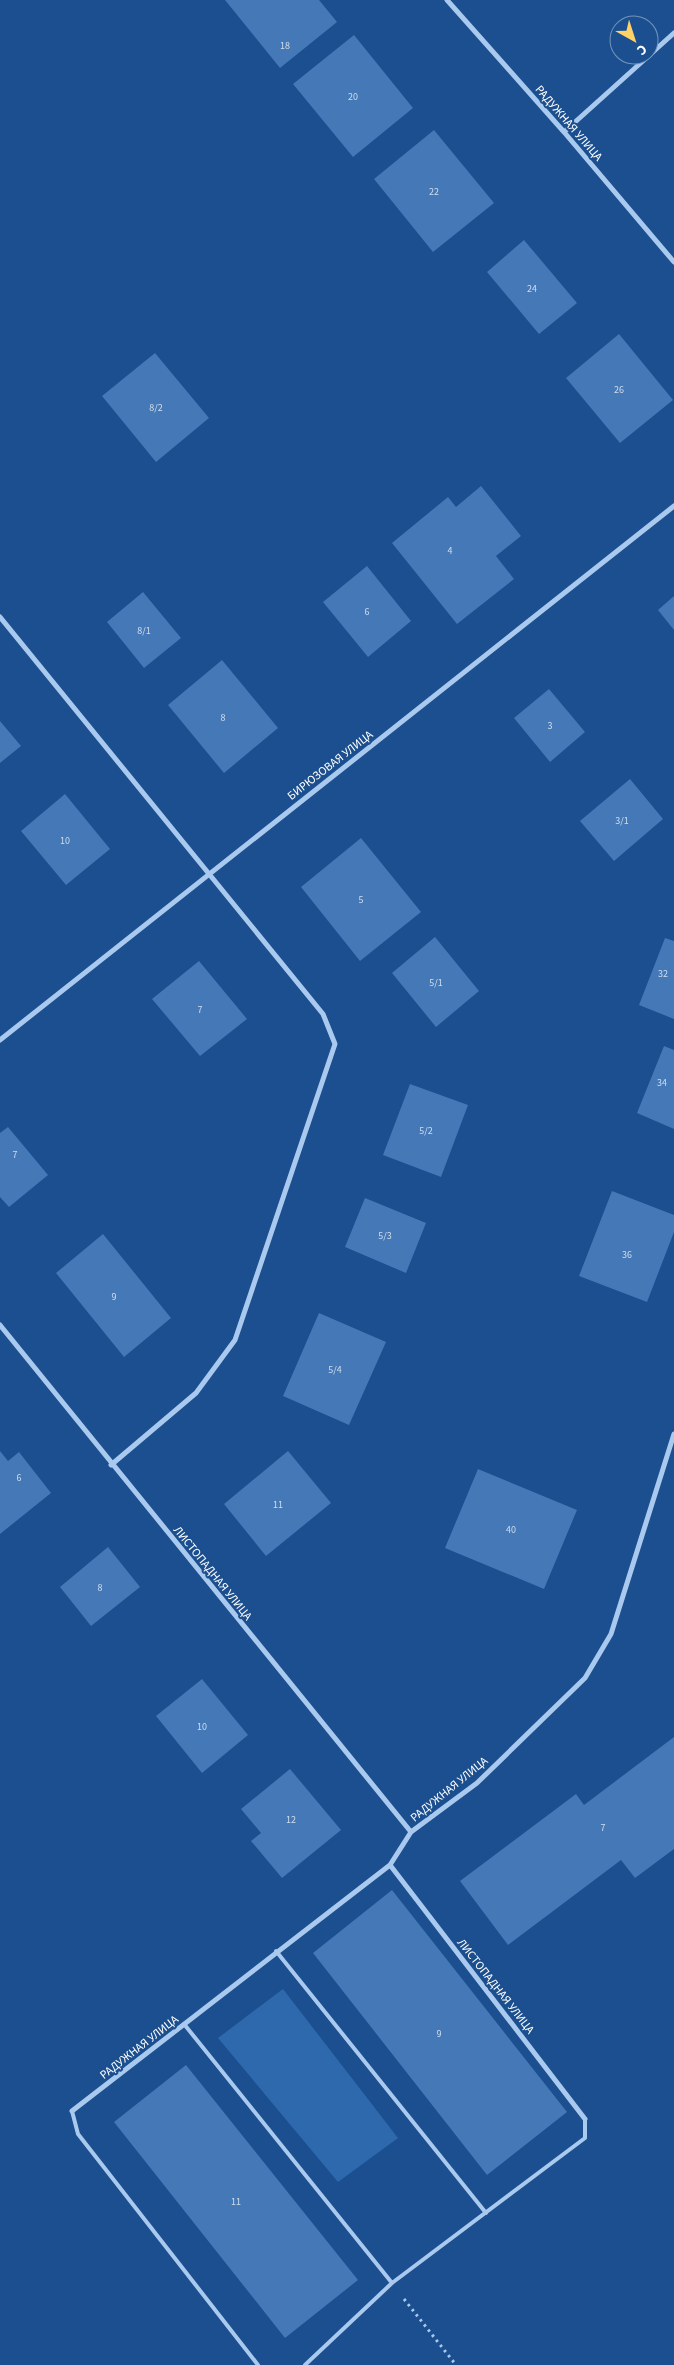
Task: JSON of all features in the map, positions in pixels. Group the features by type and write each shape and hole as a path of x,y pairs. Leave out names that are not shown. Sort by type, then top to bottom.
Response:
{"street":[{"name":"РАДУЖНАЯ УЛИЦА","path":"446,0 564,132 674,262"},
{"path":"564,132 674,33"},
{"name":"БИРЮЗОВАЯ УЛИЦА","path":"0,1040 674,506"},
{"path":"0,617 323,1014 335,1044 234,1340 196,1393 112,1465"},
{"name":"ЛИСТОПАДНАЯ УЛИЦА","path":"0,1325 411,1832"},
{"name":"РАДУЖНАЯ УЛИЦА","path":"72,2111 276,1951 390,1865 411,1832 477,1783 585,1678 611,1634 674,1434"},
{"name":"ЛИСТОПАДНАЯ УЛИЦА","path":"390,1865 585,2119"}],"lane":[{"path":"276,1951 486,2213"},
{"path":"184,2024 392,2283"},
{"path":"72,2111 78,2134 258,2365"},
{"path":"305,2365 392,2283 585,2138 585,2119"}],"path":[{"path":"392,2283 456,2365"}],"shaded area":[{"path":"283,1989 398,2138 338,2182 218,2038"}],"building":[{"path":"225,0 319,0 337,22 280,68"},
{"path":"354,35 413,108 353,157 293,84"},
{"path":"434,130 494,203 433,252 374,179"},
{"path":"524,240 577,303 539,334 487,272"},
{"path":"619,334 673,400 620,443 566,378"},
{"path":"155,353 209,418 156,462 102,396"},
{"path":"481,486 521,536 496,556 514,579 457,624 392,543 448,497 456,507"},
{"path":"367,566 411,621 368,657 323,602"},
{"path":"143,592 181,638 144,668 107,622"},
{"path":"674,596 674,630 658,610"},
{"path":"222,660 278,728 224,773 168,705"},
{"path":"549,689 585,732 550,762 514,718"},
{"path":"0,721 21,746 0,763"},
{"path":"630,779 663,819 614,861 580,821"},
{"path":"65,794 110,849 66,885 21,831"},
{"path":"361,838 421,912 360,961 301,887"},
{"path":"435,937 479,991 436,1027 392,973"},
{"path":"665,938 674,941 674,1019 639,1005"},
{"path":"199,961 247,1019 200,1056 152,999"},
{"path":"664,1046 674,1050 674,1129 637,1113"},
{"path":"410,1084 468,1105 441,1177 383,1155"},
{"path":"8,1127 48,1175 9,1207 0,1197 0,1133"},
{"path":"612,1191 674,1215 674,1232 647,1302 579,1276"},
{"path":"365,1198 426,1223 406,1273 345,1247"},
{"path":"103,1234 171,1318 124,1357 56,1273"},
{"path":"319,1313 386,1342 349,1425 283,1396"},
{"path":"0,1451 8,1461 19,1452 51,1493 0,1534"},
{"path":"288,1451 331,1503 266,1556 224,1504"},
{"path":"478,1469 577,1510 544,1589 445,1548"},
{"path":"108,1547 140,1587 91,1626 60,1587"},
{"path":"202,1679 248,1735 202,1773 156,1716"},
{"path":"674,1737 674,1849 635,1878 621,1860 508,1945 460,1881 576,1794 584,1805"},
{"path":"290,1769 341,1830 282,1878 251,1841 261,1833 241,1809"},
{"path":"392,1890 567,2112 487,2175 313,1953"},
{"path":"186,2065 358,2280 285,2338 114,2122"}]}
